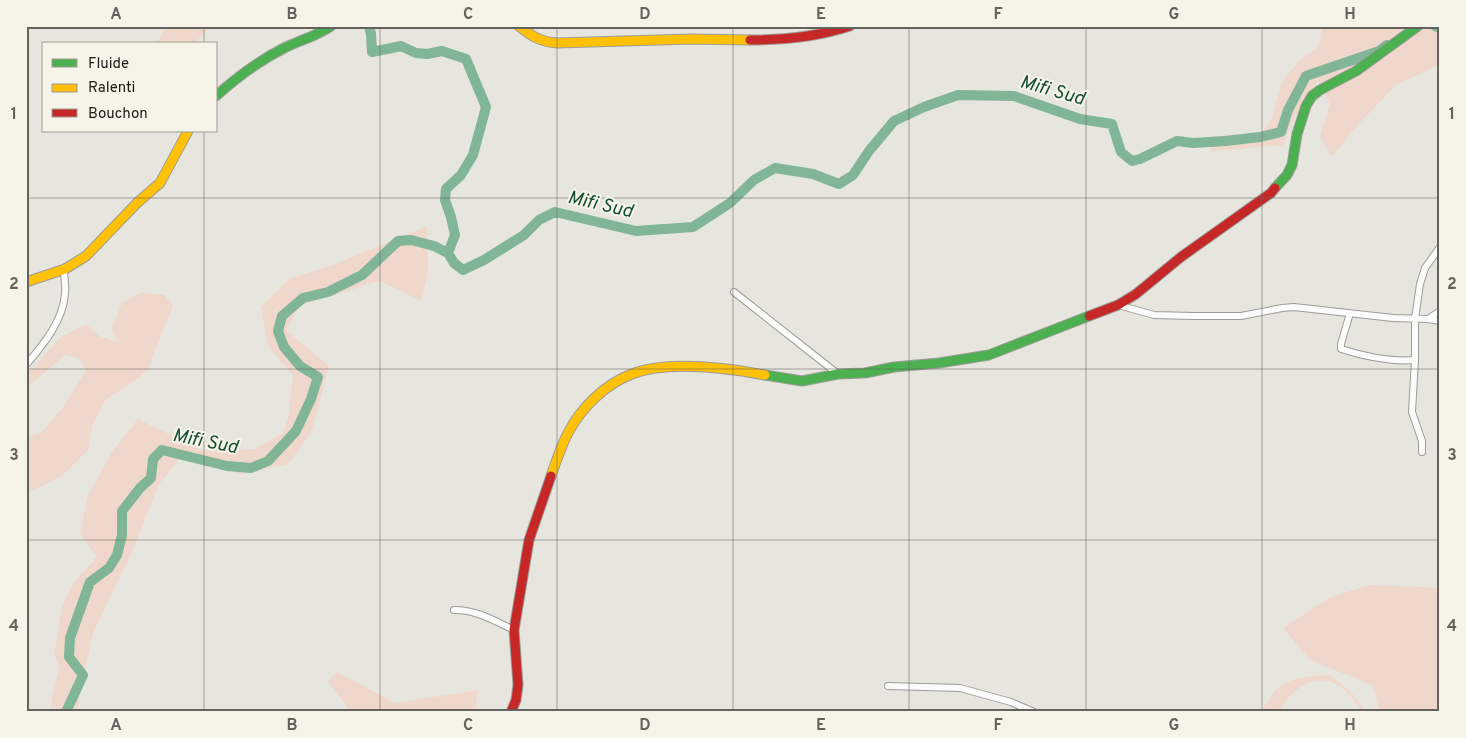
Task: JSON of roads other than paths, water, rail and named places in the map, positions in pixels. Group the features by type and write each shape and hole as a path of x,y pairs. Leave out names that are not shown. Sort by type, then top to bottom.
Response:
{"street":[{"path":"218,94 263,59 283,48 324,32 331,26"},
{"path":"519,26 537,39 548,43 564,43 691,39 789,39 835,33 850,26"},
{"path":"511,712 516,700 518,685 514,630 526,550 566,436 589,403 606,388 632,374 661,368 734,369 802,381 838,374 865,373 894,367 939,363 989,355 1118,305 1136,294 1181,257 1271,193 1283,182 1292,165 1297,134 1306,106 1312,96 1356,71 1418,26"},
{"path":"26,282 64,270 78,263 86,256 137,203 160,183 187,132"},
{"path":"1422,452 1422,441 1412,412 1415,319 1420,284 1426,268 1440,246"},
{"path":"26,365 46,341 59,316 65,292 64,270"},
{"path":"734,292 838,374"},
{"path":"1118,305 1154,315 1241,316 1294,307 1440,321"},
{"path":"1428,319 1440,311"},
{"path":"1350,313 1341,344 1342,350 1394,361 1415,360"},
{"path":"454,610 484,614 514,630"},
{"path":"888,686 960,688 1011,702 1034,712"}],"waterway":[{"path":"369,26 372,52 401,46 416,53 427,54 442,51 466,59 486,107 473,155 461,175 446,189 445,200 455,235 448,253"},
{"name":"Mifi Sud","path":"1435,26 1440,28"},
{"name":"Mifi Sud","path":"66,712 83,675 69,657 70,638 90,582 109,568 117,555 122,535 122,511 140,488 151,478 153,459 162,450 227,466 251,468 268,461 296,431 311,399 318,377 300,366 284,347 278,331 282,316 303,298 328,292 362,275 398,241 411,240 434,246 448,253 454,263 463,270 484,260 524,235 539,220 555,212 636,231 693,227 730,203 754,180 775,168 813,174 839,184 853,175 869,151 894,121 924,107 958,95 1014,96 1080,119 1112,124 1121,152 1132,161 1177,141 1193,143 1260,137 1281,132 1288,110 1306,76 1379,51 1387,45"}]}
